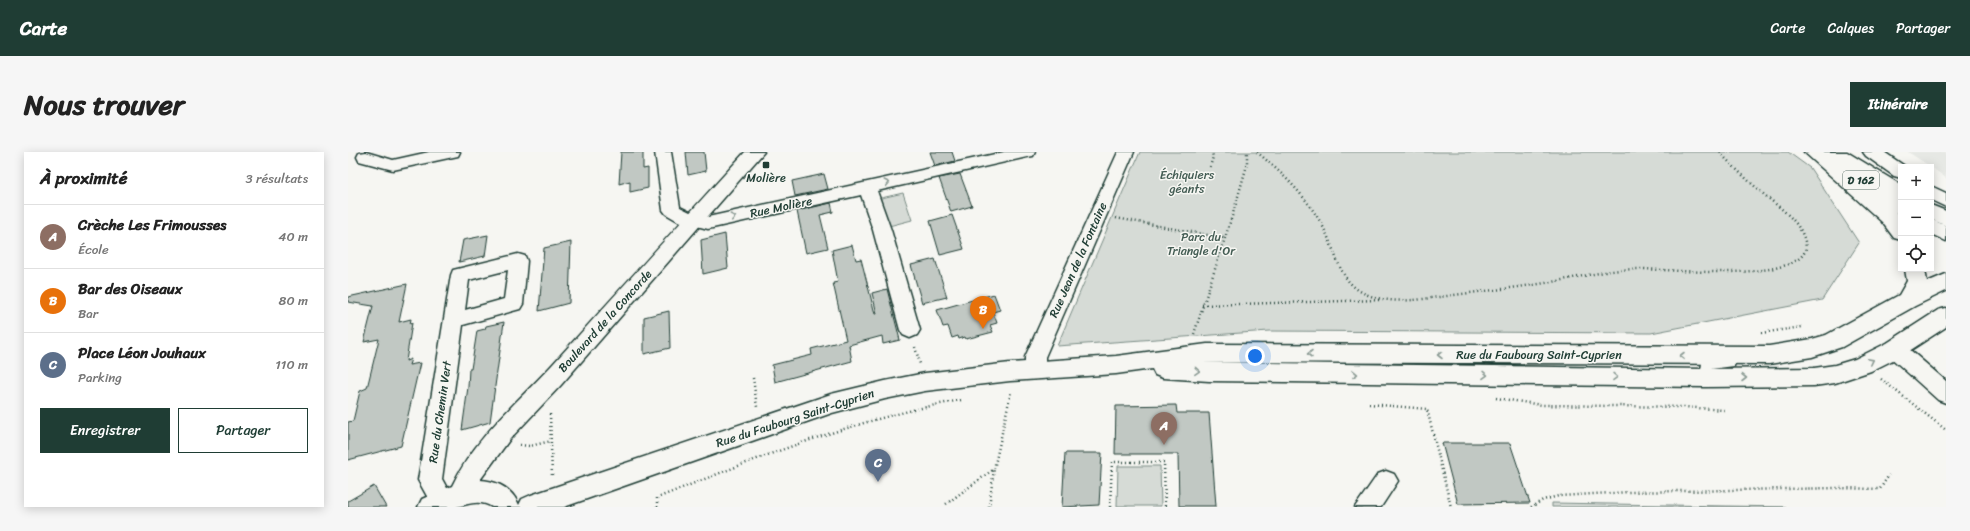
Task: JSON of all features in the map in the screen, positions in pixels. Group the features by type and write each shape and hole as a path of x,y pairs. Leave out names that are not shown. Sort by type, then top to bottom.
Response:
{"street":[{"path":"365,156 393,165 452,152"},
{"name":"Rue Molière","path":"664,152 672,210 684,217 708,223 1027,152"},
{"name":"Boulevard de la Concorde","path":"445,500 467,477 480,459 756,152"},
{"name":"Rue Jean de la Fontaine","path":"1035,370 1035,357 1126,152"},
{"path":"1813,152 1890,217 1898,229"},
{"name":"D 162","path":"1822,152 1898,205"},
{"path":"1834,152 1898,192"},
{"name":"D 162","path":"1872,152 1898,170"},
{"path":"867,188 882,230 912,337"},
{"path":"1934,194 1946,201"},
{"path":"1934,213 1946,219"},
{"path":"1934,228 1946,234"},
{"path":"1907,300 1917,281 1916,272"},
{"name":"Rue du Faubourg Saint-Cyprien","path":"531,507 831,404 885,390 925,382 1008,386 1035,370 1116,365 1207,354 1769,355 1812,348 1845,335 1907,300 1946,282"},
{"name":"Rue du Faubourg Saint-Cyprien","path":"1116,365 1209,372 1705,378 1814,377 1835,374 1863,365 1896,349 1946,316"},
{"name":"Rue du Chemin Vert","path":"445,500 430,480 452,321"},
{"path":"1896,349 1932,379 1946,394"},
{"path":"1367,507 1386,481"},
{"path":"445,500 482,491 491,493 504,501 507,507"}],"lane":[{"path":"1705,378 1706,366 1722,363 1782,361 1809,355 1812,348"}],"path":[{"path":"1210,167 1213,157 1212,152"},
{"path":"1195,340 1194,330 1247,165 1247,152"},
{"path":"1257,152 1285,177 1311,207 1329,239 1337,265 1342,275 1352,286 1366,294 1382,300"},
{"path":"1202,305 1406,300 1500,290 1609,271 1630,269 1753,273 1788,267 1802,260 1807,251 1798,225 1719,152"},
{"path":"1098,215 1224,238"},
{"path":"912,337 920,363"},
{"path":"1878,377 1946,430"},
{"path":"753,378 757,402"},
{"path":"989,507 1008,386"},
{"path":"657,507 656,498 791,444 868,420 932,404 964,400"},
{"path":"1369,404 1427,409 1451,507"},
{"path":"1110,507 1112,462 1164,462 1165,507"},
{"path":"946,504 994,469"},
{"path":"1531,507 1543,500 1559,496 1629,492 1838,488 1880,489 1889,475"}],"shaded area":[{"path":"1908,152 1946,152 1946,178 1934,169 1934,164 1926,164"}],"green space":[{"name":"Parc du Triangle d'Or","path":"1140,152 1788,152 1810,168 1859,243 1822,300 1651,333 1269,331 1057,346"},
{"path":"903,193 912,220 885,227 877,199"},
{"path":"1118,466 1160,466 1161,506 1117,506"},
{"path":"1552,503 1786,507 1552,507"}],"building":[{"path":"621,152 643,152 643,169 648,168 648,188 630,192 630,181 619,184"},
{"path":"686,152 704,152 706,171 688,175"},
{"path":"930,152 952,152 955,161 935,166"},
{"path":"824,174 828,189 795,196 792,181"},
{"path":"960,174 972,206 951,212 939,178"},
{"path":"831,203 833,212 820,215 828,248 806,253 797,211"},
{"path":"952,215 964,249 940,255 930,221"},
{"path":"725,234 728,268 703,274 701,240"},
{"path":"488,235 485,256 459,262 463,240"},
{"path":"571,242 569,303 539,311 544,248"},
{"path":"852,245 856,260 861,259 875,314 877,314 872,293 887,289 900,340 883,344 882,336 849,345 852,361 775,382 772,365 812,355 811,349 846,340 833,283 838,282 832,250"},
{"path":"935,259 947,297 922,303 911,265"},
{"path":"407,284 399,322 411,319 410,324 412,323 406,361 411,359 409,365 420,363 401,446 348,460 348,422 353,421 360,391 367,388 379,339 364,342 373,306 348,302 348,297"},
{"path":"994,294 1000,310 993,312 997,323 990,325 993,332 966,339 965,337 959,339 958,336 952,338 948,326 943,327 937,310"},
{"path":"669,311 670,348 644,354 644,317"},
{"path":"504,322 490,422 462,430 469,369 471,369 477,331 485,329 486,326"},
{"path":"1176,405 1177,413 1209,413 1216,506 1179,506 1178,454 1115,454 1116,406"},
{"path":"1442,443 1510,443 1530,503 1458,504"},
{"path":"1065,453 1102,453 1099,505 1062,507"},
{"path":"374,486 386,507 348,507 348,501"}],"place":[{"name":"Molière","path":"766,165"},
{"name":"Bar des Oiseaux","path":"983,329"},
{"name":"Crèche Les Frimousses","path":"1164,445"},
{"name":"Place Léon Jouhaux","path":"878,482"}],"park label":[{"name":"Échiquiers géants","path":"1187,182"}]}
